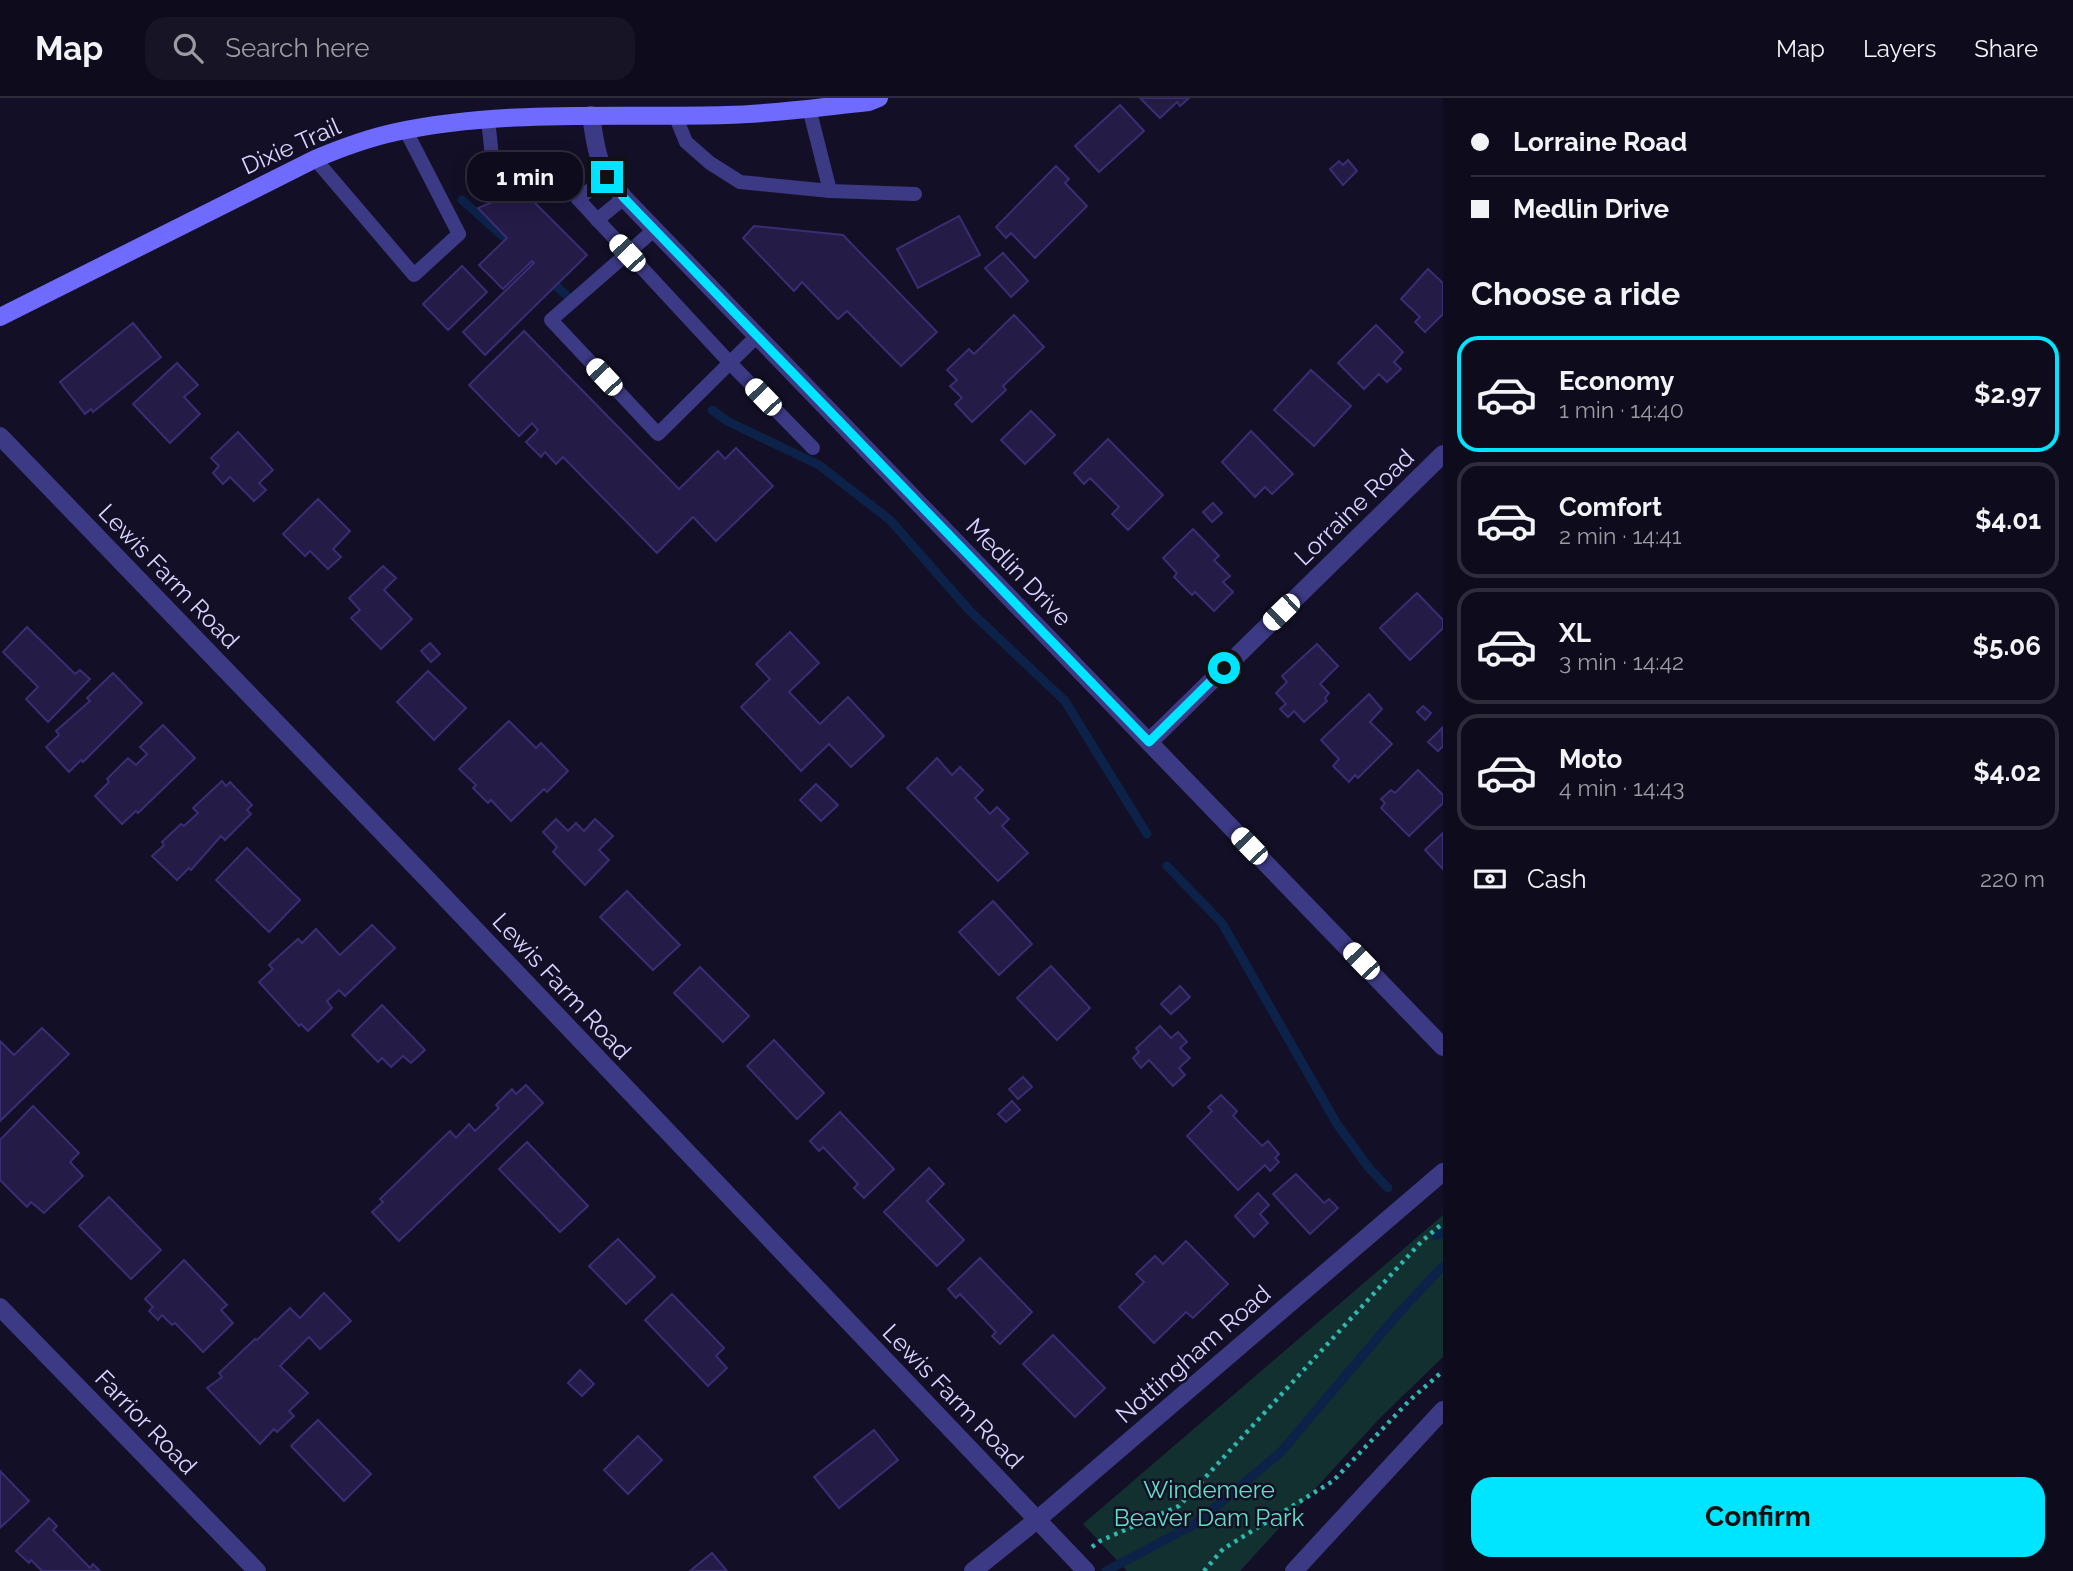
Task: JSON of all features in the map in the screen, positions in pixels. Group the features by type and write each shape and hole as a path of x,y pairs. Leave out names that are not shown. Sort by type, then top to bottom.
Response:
{"main road":[{"name":"Dixie Trail","path":"0,317 315,159 355,143 406,131 488,119 591,115 728,115 869,102 879,98"}],"street":[{"name":"Medlin Drive","path":"591,115 597,158 607,177 624,198 1443,1047"},
{"name":"Lewis Farm Road","path":"0,436 420,872 1080,1566"},
{"name":"Lorraine Road","path":"1149,742 1443,454"},
{"name":"Nottingham Road","path":"973,1571 1038,1519 1443,1172"},
{"name":"Farrior Road","path":"0,1307 257,1571"},
{"path":"1294,1571 1443,1410"}],"lane":[{"path":"809,108 830,191"},
{"path":"675,115 685,142 710,163 740,182 830,191 915,194"},
{"path":"488,119 492,157 500,180 555,171 627,253 813,448"},
{"path":"315,159 414,275 459,234 406,131"},
{"path":"578,199 607,177"},
{"path":"597,220 624,198"},
{"path":"654,230 551,320 658,434 756,337"}],"path":[{"path":"1080,1566 1100,1541 1179,1506 1422,1241 1443,1223"},
{"path":"1204,1571 1223,1549 1333,1481 1410,1400 1443,1371"}],"green space":[{"name":"Windemere Beaver Dam Park","path":"1443,1215 1443,1357 1380,1418 1240,1571 1127,1571 1083,1524"}],"building":[{"path":"1140,98 1189,98 1180,106 1177,102 1160,118"},
{"path":"1120,105 1144,131 1099,172 1075,146"},
{"path":"1348,160 1357,171 1343,185 1330,169 1339,161 1343,165"},
{"path":"1056,166 1069,179 1065,183 1087,206 1035,258 1011,233 1006,238 996,227"},
{"path":"522,190 587,255 485,355 463,332 534,263 532,261 503,289 479,265 507,238 478,208"},
{"path":"959,216 980,255 918,288 897,249"},
{"path":"754,226 843,235 937,332 901,366 847,311 838,319 802,282 794,291 743,238"},
{"path":"1003,253 1028,281 1011,297 985,268"},
{"path":"462,266 487,292 448,330 423,304"},
{"path":"1428,269 1443,283 1443,314 1425,332 1415,322 1420,317 1401,299"},
{"path":"1014,315 1044,347 1003,386 1006,390 972,422 955,404 962,398 950,386 957,380 947,370 969,349 974,354"},
{"path":"133,323 161,357 93,412 91,409 85,414 60,382"},
{"path":"1376,325 1403,352 1394,362 1401,369 1387,382 1379,374 1364,389 1338,363"},
{"path":"524,331 679,489 718,451 725,459 736,448 773,486 716,541 693,517 657,553 563,457 556,464 545,452 541,457 526,442 538,430 532,423 519,436 469,385"},
{"path":"177,363 198,385 184,397 200,414 170,443 133,404"},
{"path":"1311,370 1351,406 1314,446 1274,410"},
{"path":"1031,411 1055,435 1025,464 1001,440"},
{"path":"1251,431 1293,474 1272,494 1265,487 1255,497 1222,462"},
{"path":"238,432 273,470 259,483 266,490 254,501 230,477 223,484 213,473 219,466 211,458"},
{"path":"1108,439 1163,495 1128,530 1112,514 1119,507 1090,478 1084,484 1074,473"},
{"path":"318,499 350,531 333,549 341,557 328,569 310,551 305,556 283,534"},
{"path":"1213,503 1222,513 1212,522 1203,512"},
{"path":"1193,529 1219,556 1214,560 1230,576 1223,582 1233,592 1214,611 1195,592 1192,595 1174,577 1177,573 1163,558"},
{"path":"383,566 396,578 384,590 412,619 381,649 351,618 360,610 349,598"},
{"path":"1417,593 1443,620 1443,628 1410,660 1380,628"},
{"path":"27,627 75,674 80,670 90,679 48,722 26,699 38,687 3,652"},
{"path":"790,632 819,663 789,692 820,724 848,697 884,736 851,767 829,744 801,771 741,707 770,679 756,664"},
{"path":"430,643 440,654 431,662 421,651"},
{"path":"1317,644 1338,666 1320,684 1329,693 1325,698 1327,701 1304,722 1294,711 1288,717 1280,709 1286,704 1276,693 1287,682 1282,676"},
{"path":"428,671 466,708 434,740 397,702"},
{"path":"113,673 142,703 83,762 81,760 69,772 46,747 59,735 56,731 90,701 87,698"},
{"path":"1369,694 1382,709 1370,722 1392,744 1358,778 1355,775 1349,782 1333,766 1339,759 1321,740"},
{"path":"1423,706 1431,713 1425,720 1417,712"},
{"path":"509,721 536,748 541,743 568,771 547,792 544,789 511,821 491,800 488,803 473,788 476,785 459,769"},
{"path":"163,725 195,758 138,813 136,811 122,824 95,796 128,758 136,765 147,754 140,747"},
{"path":"1442,728 1443,746 1438,751 1428,742"},
{"path":"937,758 952,775 960,767 983,790 975,798 990,814 997,807 1009,819 1002,826 1028,853 998,881 907,788"},
{"path":"1418,770 1443,795 1443,803 1409,836 1381,808 1385,803 1381,799 1391,790 1395,793"},
{"path":"222,781 226,786 230,782 252,805 247,810 251,814 225,840 221,836 191,870 189,868 177,880 152,856 181,824 184,826 198,813 193,808"},
{"path":"816,784 838,805 821,821 800,800"},
{"path":"556,819 568,831 576,823 584,831 595,819 613,836 599,850 609,860 585,885 553,852 557,847 543,832"},
{"path":"1443,833 1443,869 1425,850"},
{"path":"247,848 300,900 269,932 216,880"},
{"path":"627,891 680,945 653,970 600,917"},
{"path":"993,901 1032,944 999,975 959,932"},
{"path":"372,925 395,948 345,996 339,990 327,1001 332,1008 308,1031 301,1024 299,1026 259,982 273,969 269,965 298,939 302,943 316,929 340,955"},
{"path":"1051,966 1090,1008 1057,1040 1017,998"},
{"path":"700,967 749,1016 723,1042 674,993"},
{"path":"1180,986 1190,997 1171,1014 1161,1004"},
{"path":"382,1005 425,1050 411,1063 403,1056 391,1067 382,1058 378,1062 352,1035"},
{"path":"1160,1026 1171,1038 1178,1032 1187,1042 1180,1048 1190,1058 1179,1068 1185,1075 1173,1086 1149,1060 1141,1068 1133,1058 1139,1052 1136,1048"},
{"path":"42,1028 69,1054 0,1121 0,1041 14,1055"},
{"path":"774,1040 824,1093 797,1119 747,1066"},
{"path":"1023,1077 1032,1087 1018,1099 1009,1089"},
{"path":"526,1085 543,1103 399,1241 372,1212 383,1202 380,1199 450,1131 456,1138 469,1124 475,1131 499,1108 496,1105 512,1089 516,1094"},
{"path":"1221,1095 1237,1111 1233,1116 1262,1146 1268,1141 1279,1154 1275,1158 1279,1162 1270,1171 1265,1165 1238,1190 1187,1136 1212,1111 1208,1107"},
{"path":"1012,1101 1020,1110 1006,1122 998,1114"},
{"path":"33,1106 79,1153 70,1162 83,1176 44,1213 31,1202 27,1207 0,1180 0,1140"},
{"path":"840,1112 894,1169 864,1198 854,1188 858,1184 823,1147 819,1151 810,1141"},
{"path":"527,1142 588,1206 560,1232 499,1169"},
{"path":"929,1168 944,1184 927,1201 964,1240 937,1266 884,1212"},
{"path":"1296,1174 1324,1203 1329,1199 1338,1208 1310,1234 1273,1194"},
{"path":"1258,1193 1269,1205 1260,1214 1268,1223 1254,1237 1235,1216"},
{"path":"109,1197 161,1250 131,1279 79,1226"},
{"path":"618,1239 655,1277 626,1304 589,1266"},
{"path":"1186,1241 1228,1284 1193,1318 1186,1312 1154,1343 1119,1307 1144,1282 1136,1274 1155,1256 1163,1264"},
{"path":"980,1258 1032,1312 1000,1344 992,1336 996,1332 960,1294 956,1298 948,1289"},
{"path":"184,1260 227,1305 221,1310 233,1323 203,1352 175,1323 172,1325 162,1315 158,1320 149,1311 153,1307 145,1299"},
{"path":"324,1293 351,1321 320,1349 309,1337 280,1366 308,1393 289,1411 294,1416 277,1432 274,1429 260,1444 207,1388 222,1377 219,1373 290,1308 300,1318"},
{"path":"672,1294 724,1348 716,1356 727,1368 708,1386 645,1320"},
{"path":"1053,1335 1105,1388 1075,1417 1023,1364"},
{"path":"580,1370 594,1384 582,1396 568,1383"},
{"path":"318,1420 371,1474 344,1501 291,1446"},
{"path":"874,1430 898,1460 839,1508 814,1477"},
{"path":"638,1436 662,1460 628,1494 604,1470"},
{"path":"0,1471 29,1501 0,1528"},
{"path":"49,1518 57,1526 53,1530 90,1568 93,1564 100,1571 42,1571 16,1551"},
{"path":"712,1553 727,1571 690,1571"}],"waterway":[{"path":"462,200 513,245"},
{"path":"523,255 567,296"},
{"path":"712,410 727,421 819,465 890,520 970,611 1065,701 1147,834"},
{"path":"1167,866 1222,923 1337,1124 1369,1168 1388,1188"},
{"path":"1436,1236 1443,1233"},
{"path":"1106,1571 1195,1524 1280,1453 1397,1315 1443,1266"}],"route":[{"path":"607,177 756,337 1149,742 1224,668"}]}
